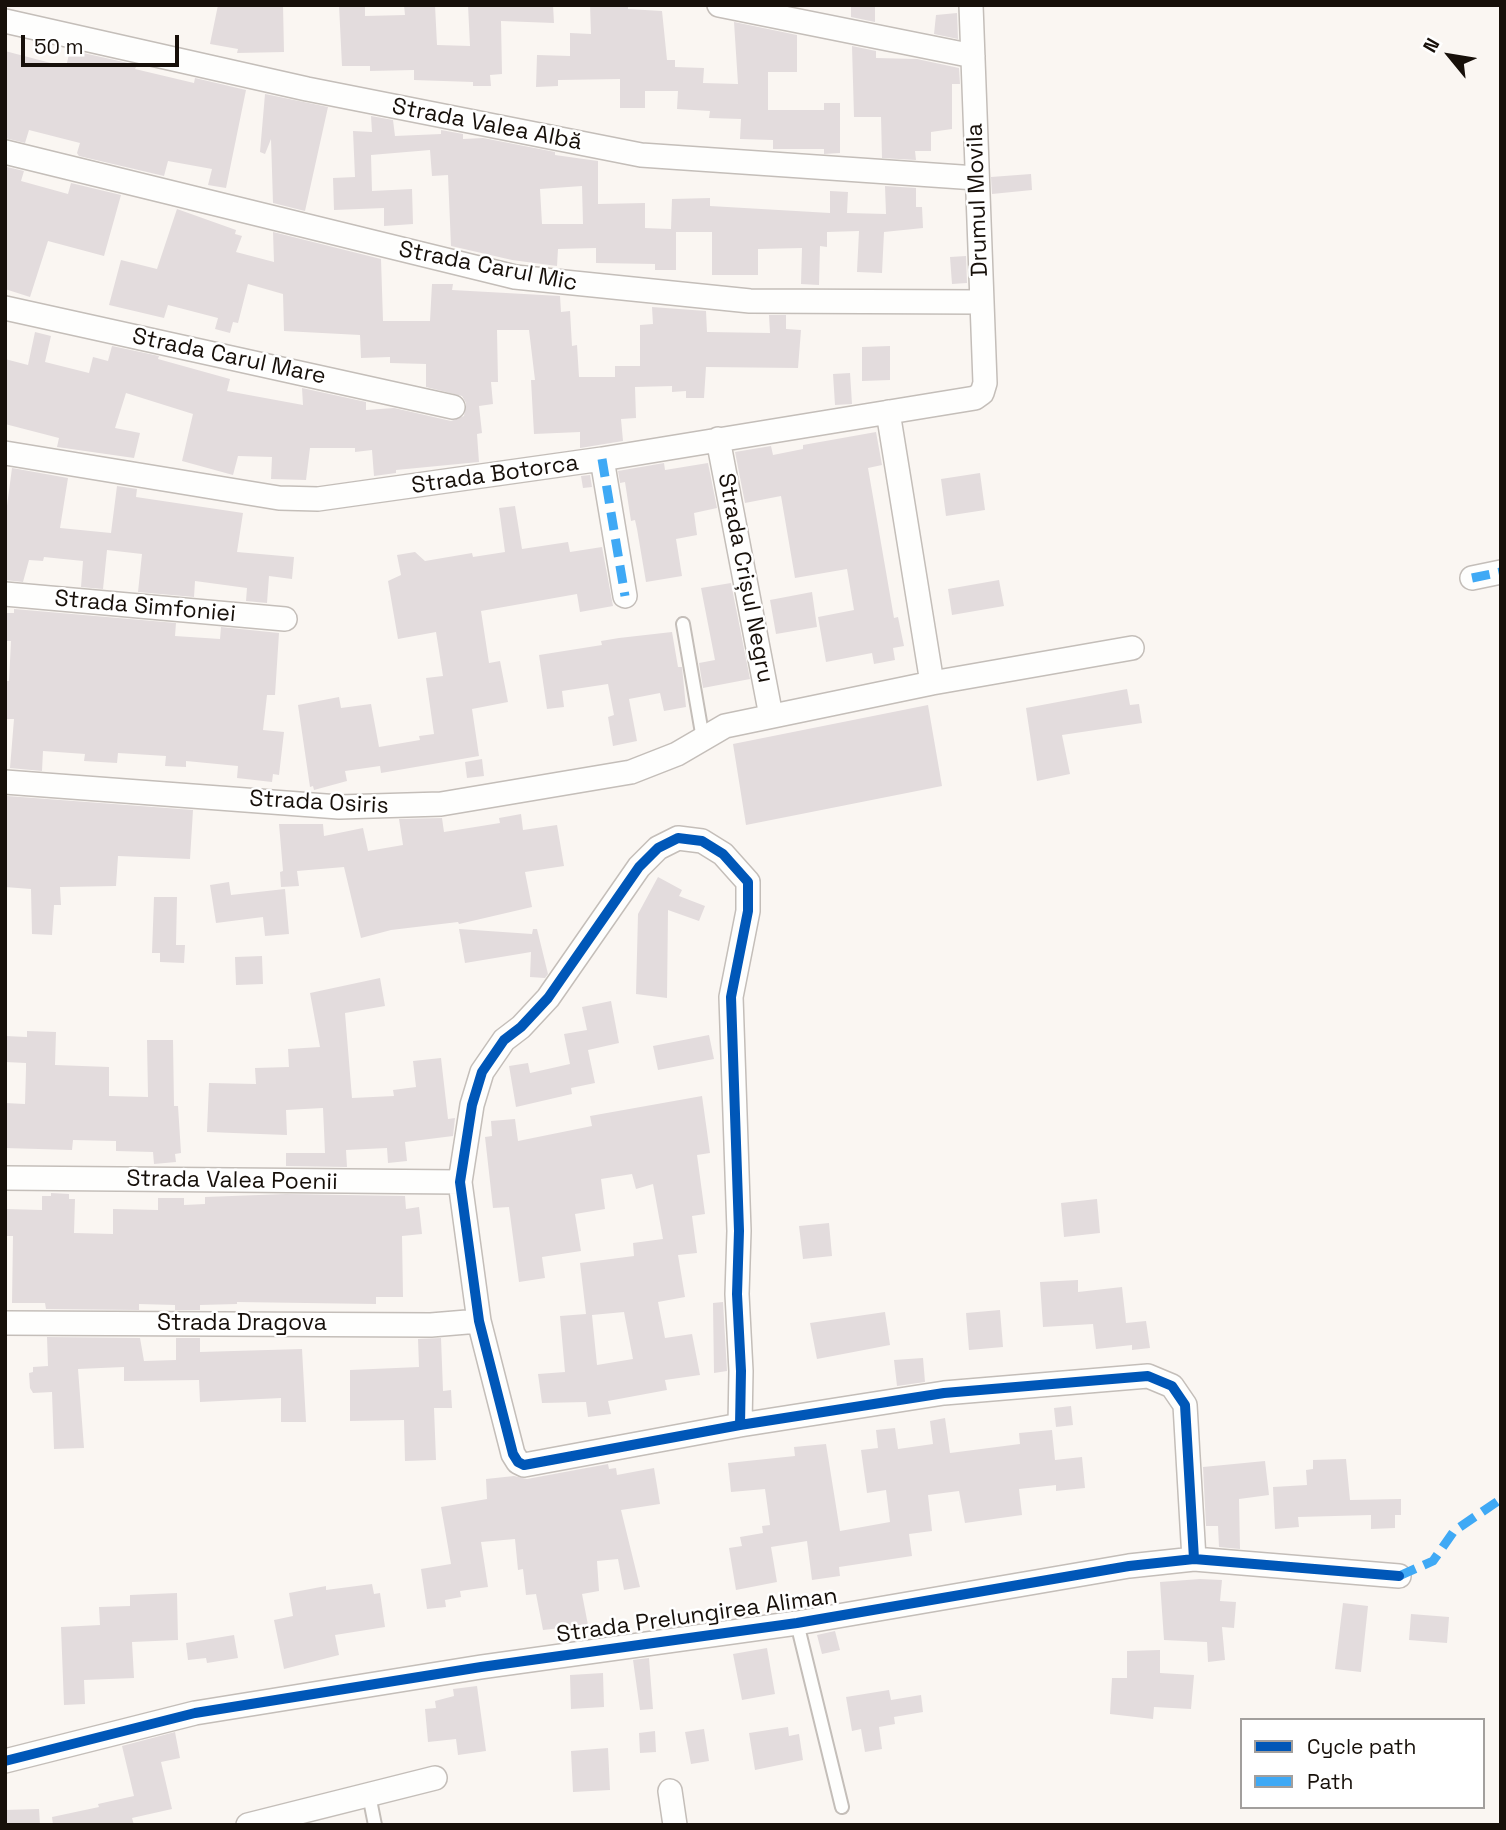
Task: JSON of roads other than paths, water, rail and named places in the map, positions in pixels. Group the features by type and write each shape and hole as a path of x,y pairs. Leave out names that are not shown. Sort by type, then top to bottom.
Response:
{"street":[{"path":"719,5 973,56"},
{"name":"Drumul Movila","path":"971,5 985,383 982,393"},
{"name":"Strada Valea Albă","path":"5,22 307,89 641,155 976,178"},
{"name":"Strada Carul Mic","path":"5,152 515,277 750,301 981,302"},
{"name":"Strada Carul Mare","path":"5,308 453,407"},
{"name":"Strada Botorca","path":"5,453 279,498 318,499 602,459 975,398 982,393"},
{"path":"888,412 932,683"},
{"name":"Strada Crișul Negru","path":"718,439 771,716"},
{"path":"602,459 625,596"},
{"path":"1472,578 1501,572"},
{"name":"Strada Simfoniei","path":"5,594 285,619"},
{"name":"Strada Crișul Negru","path":"631,772 677,754 726,726 932,683 1132,648"},
{"name":"Strada Osiris","path":"5,782 340,807 390,808 441,804 631,772"},
{"path":"740,1425 741,1371 737,1294 740,1231 731,997 748,911 748,882 723,854 702,841 678,838 658,848 639,867 548,998 521,1027 504,1040 482,1072 463,1148 460,1182 479,1321 513,1454 524,1465 740,1425 944,1393 1148,1376 1172,1386 1185,1405 1194,1559"},
{"name":"Strada Valea Poenii","path":"5,1178 460,1182"},
{"name":"Strada Dragova","path":"5,1322 431,1325 479,1321"},
{"name":"Strada Prelungirea Aliman","path":"5,1761 195,1713 481,1667 797,1623 1129,1566 1194,1559 1399,1576"},
{"path":"248,1825 435,1778"},
{"path":"670,1791 675,1825"}],"lane":[{"path":"683,624 703,739"},
{"path":"797,1623 842,1807"},
{"path":"369,1795 374,1825"}]}
